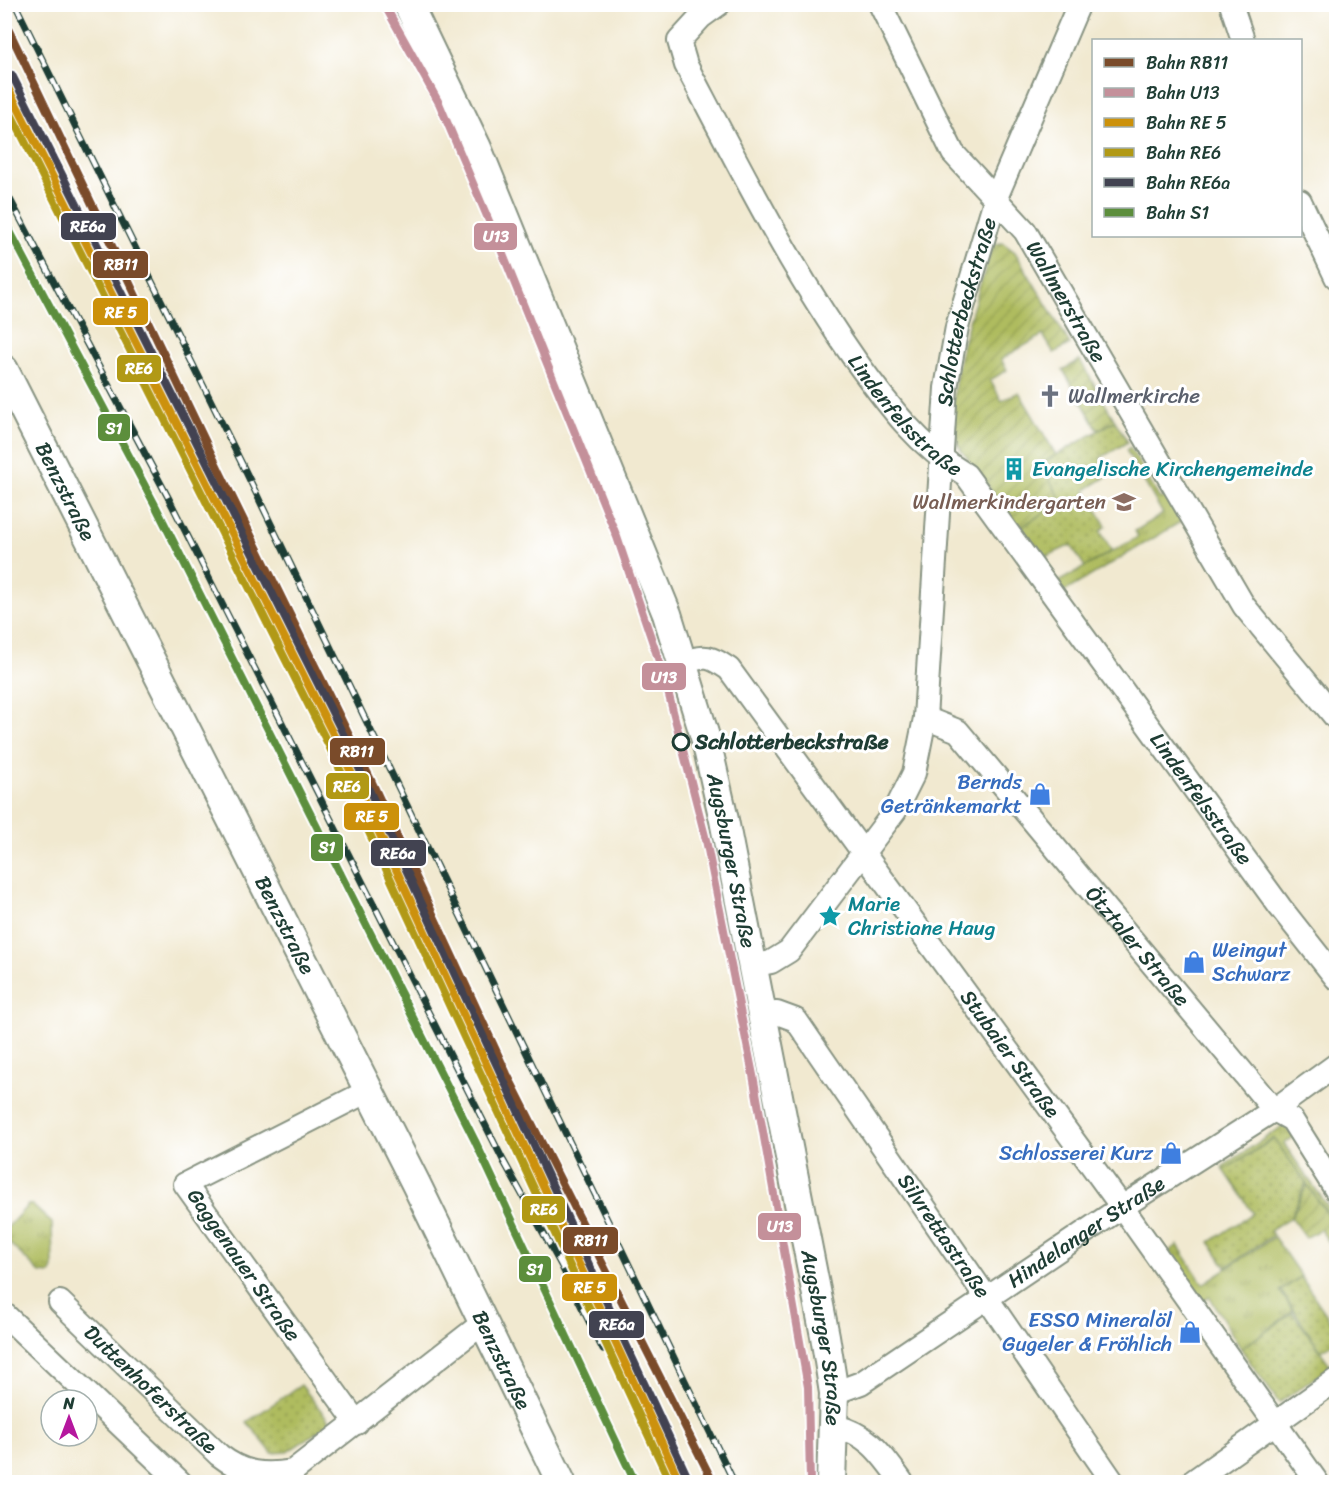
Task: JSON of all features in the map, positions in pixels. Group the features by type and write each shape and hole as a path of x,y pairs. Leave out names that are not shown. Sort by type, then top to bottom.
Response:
{"main road":[{"name":"Augsburger Straße","path":"408,4 477,148 645,556 684,662 717,786 834,1393 834,1426"},
{"name":"Benzstraße","path":"4,370 368,1091 561,1482"},
{"path":"831,1482 834,1426"}],"street":[{"name":"Lindenfelsstraße","path":"719,4 701,16 679,41 686,65 768,221 831,325 897,418 940,459 966,475 1280,908 1336,978"},
{"name":"Wallmerstraße","path":"880,4 953,153 1025,231 1244,606 1336,718"},
{"name":"Schlotterbeckstraße","path":"752,966 771,962 789,951 895,811 914,773 925,718 940,459 946,388 957,327 995,200 1079,4"},
{"path":"1231,4 1243,39"},
{"path":"1302,205 1336,277"},
{"name":"Stubaier Straße","path":"684,662 704,656 712,658 729,669 1122,1207 1317,1482"},
{"name":"Ötztaler Straße","path":"925,718 958,731 1274,1110 1292,1120 1336,1190"},
{"name":"Silvrettastraße","path":"761,1015 777,1013 796,1020 1113,1482"},
{"name":"Hindelanger Straße","path":"834,1393 861,1383 988,1300 1122,1207 1274,1110 1336,1065"},
{"name":"Gaggenauer Straße","path":"357,1423 185,1184 368,1091"},
{"name":"Duttenhoferstraße","path":"60,1302 233,1466 250,1473 270,1475 293,1471 357,1423 448,1347 483,1323"},
{"path":"4,1314 180,1482"},
{"path":"1192,1482 1336,1380"},
{"name":"Augsburger Straße","path":"834,1426 858,1433 879,1451 902,1482"}],"green space":[{"path":"1003,243 1015,252 1070,344 1054,353 1043,335 1001,359 1007,370 990,380 1002,401 1019,392 1056,455 1041,464 1062,502 1019,528 962,451 955,431 953,407 962,349 978,290 993,244"},
{"path":"1080,360 1115,421 1098,430 1063,370"},
{"path":"1115,421 1128,442 1100,458 1109,475 1085,490 1106,526 1100,531 1112,551 1085,567 1071,545 1041,559 1019,528 1062,502 1041,464"},
{"path":"1130,447 1160,499 1171,493 1187,518 1064,592 1058,582 1138,537 1135,531 1163,514 1126,450"},
{"path":"1292,1120 1300,1132 1284,1144 1336,1218 1336,1225 1274,1138 1224,1170 1222,1167"},
{"path":"1274,1139 1306,1183 1290,1218 1270,1231 1273,1235 1226,1267 1210,1242 1253,1213 1224,1170"},
{"path":"1307,1185 1336,1226 1336,1252 1320,1229 1306,1238 1291,1218"},
{"path":"28,1205 32,1205 52,1223 53,1268 50,1274 40,1273 5,1239 5,1230"},
{"path":"1274,1237 1301,1276 1280,1291 1293,1311 1241,1349 1210,1297 1201,1302 1167,1253 1178,1245 1203,1284"},
{"path":"1301,1277 1336,1329 1336,1341 1321,1351 1281,1291"},
{"path":"1293,1313 1331,1366 1279,1403 1241,1349"},
{"path":"301,1385 331,1423 287,1452 272,1453 247,1422"}],"railway":[{"path":"15,4 242,464 734,1482"},
{"path":"4,188 169,499 503,1160 561,1265 603,1350"}],"rail line":[{"name":"U13","path":"384,4 439,103 500,247 617,537 664,676 706,840 753,1075 808,1387 810,1482"},
{"name":"RB11","path":"4,20 221,474 370,778 507,1074 713,1482"},
{"name":"RE6a","path":"12,75 345,738 688,1478"},
{"name":"RE6","path":"4,100 329,746 670,1482"},
{"name":"S1","path":"4,220 154,503 475,1141 635,1482"}],"transit line":[{"path":"4,80 337,742 680,1482"}],"place":[{"name":"Wallmerkirche","path":"1050,396"},
{"name":"Evangelische Kirchengemeinde","path":"1014,469"},
{"name":"Wallmerkindergarten","path":"1124,502"},
{"name":"Schlotterbeckstraße","path":"681,742"},
{"name":"Bernds Getränkemarkt","path":"1040,794"},
{"name":"Marie Christiane Haug","path":"830,916"},
{"name":"Weingut Schwarz","path":"1194,962"},
{"name":"Schlosserei Kurz","path":"1171,1153"},
{"name":"ESSO Mineralöl Gugeler & Fröhlich","path":"1190,1332"}]}
